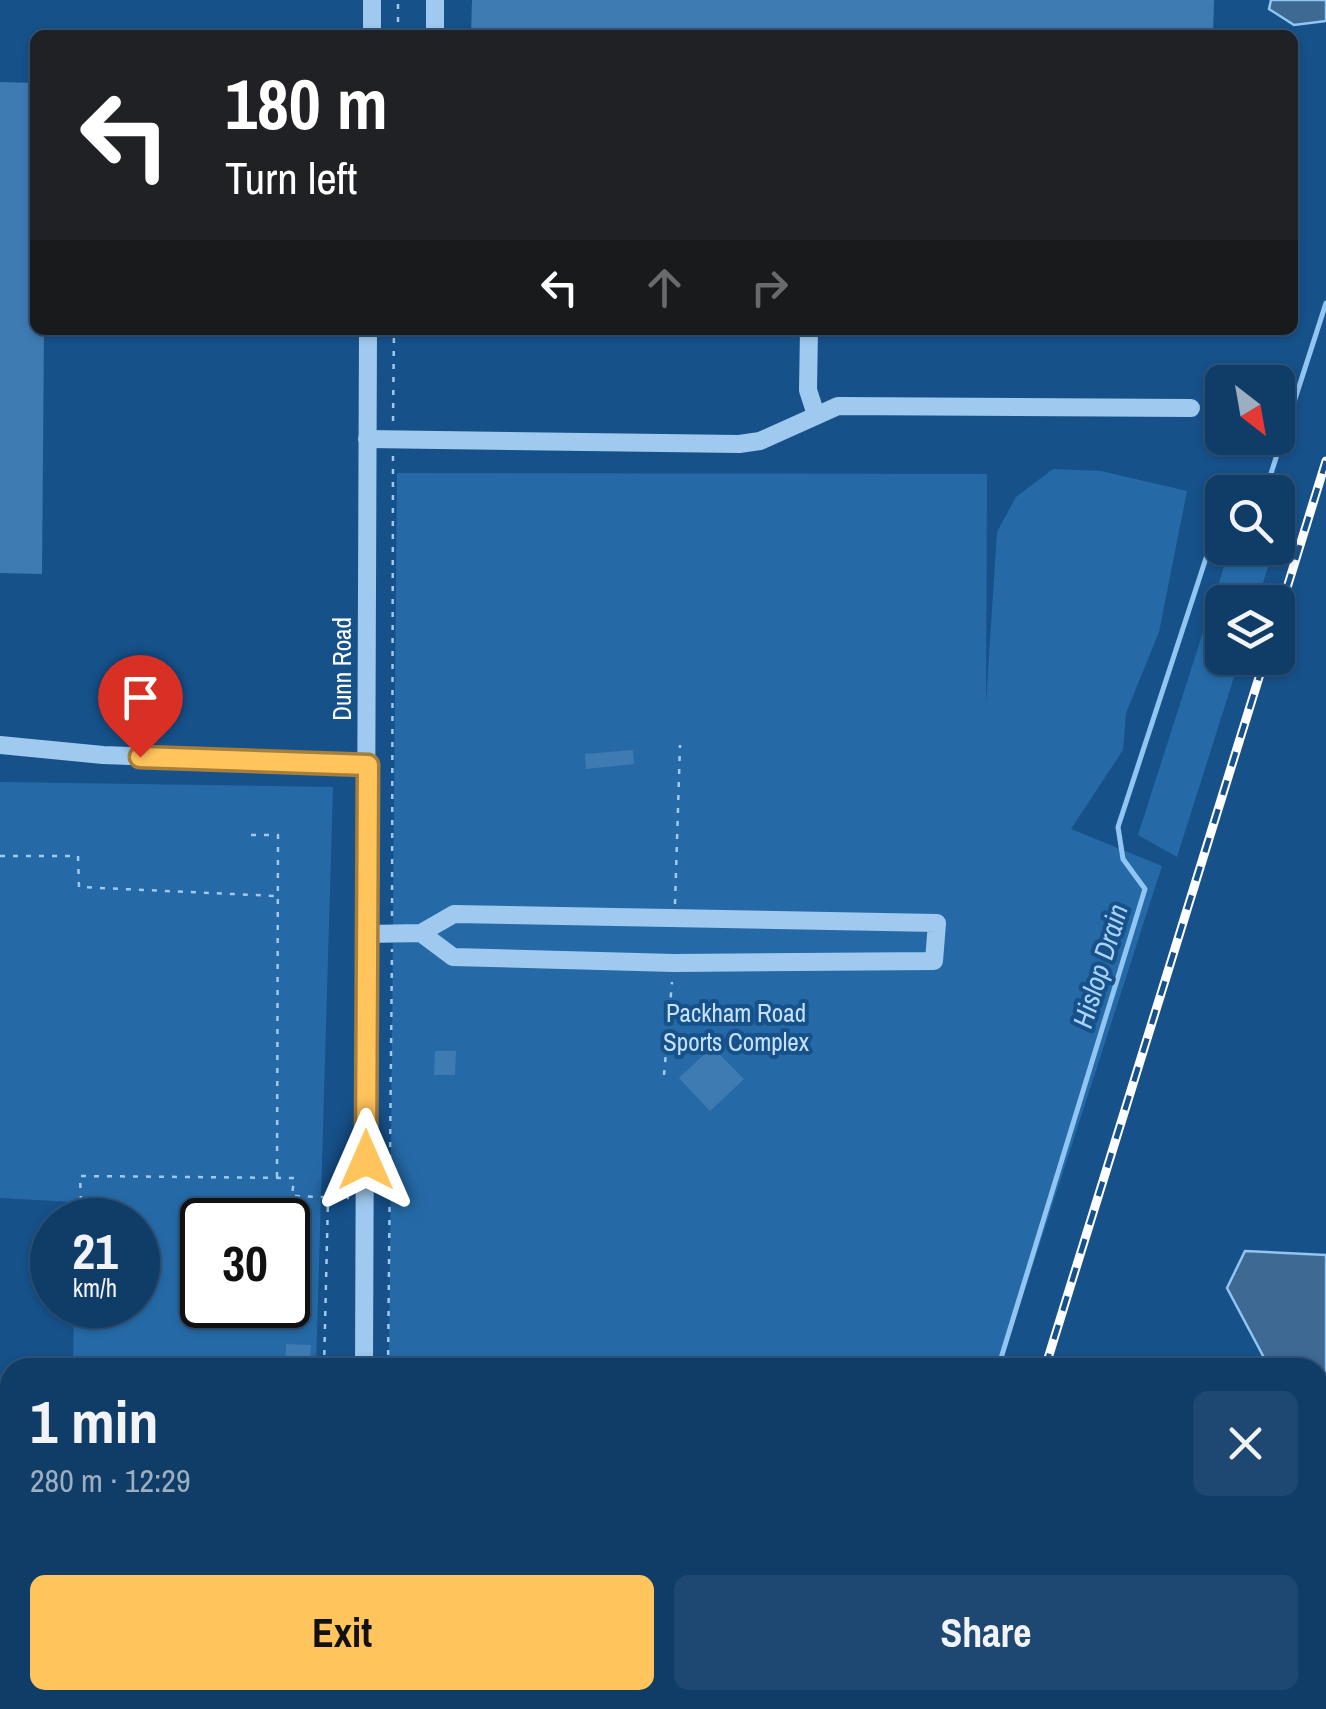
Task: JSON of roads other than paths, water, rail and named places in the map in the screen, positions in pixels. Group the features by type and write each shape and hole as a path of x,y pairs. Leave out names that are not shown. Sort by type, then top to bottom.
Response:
{"street":[{"path":"372,0 372,30"},
{"path":"435,0 435,30"},
{"name":"Dunn Road","path":"364,1358 368,335"},
{"path":"808,335 808,390 816,416"},
{"path":"367,439 739,444 760,441 838,406 1191,408"},
{"path":"0,745 103,755 368,765"},
{"path":"367,934 421,933 454,914 937,923 934,961 674,963 453,957 421,933"}],"waterway":[{"name":"Hislop Drain","path":"1270,475 1326,303"},
{"name":"Hislop Drain","path":"1001,1358 1145,889 1123,859 1118,827 1205,561"}],"railway":[{"path":"1288,585 1326,461"},
{"path":"1048,1358 1260,675"}],"park label":[{"name":"Packham Road Sports Complex","path":"736,1028"}]}
